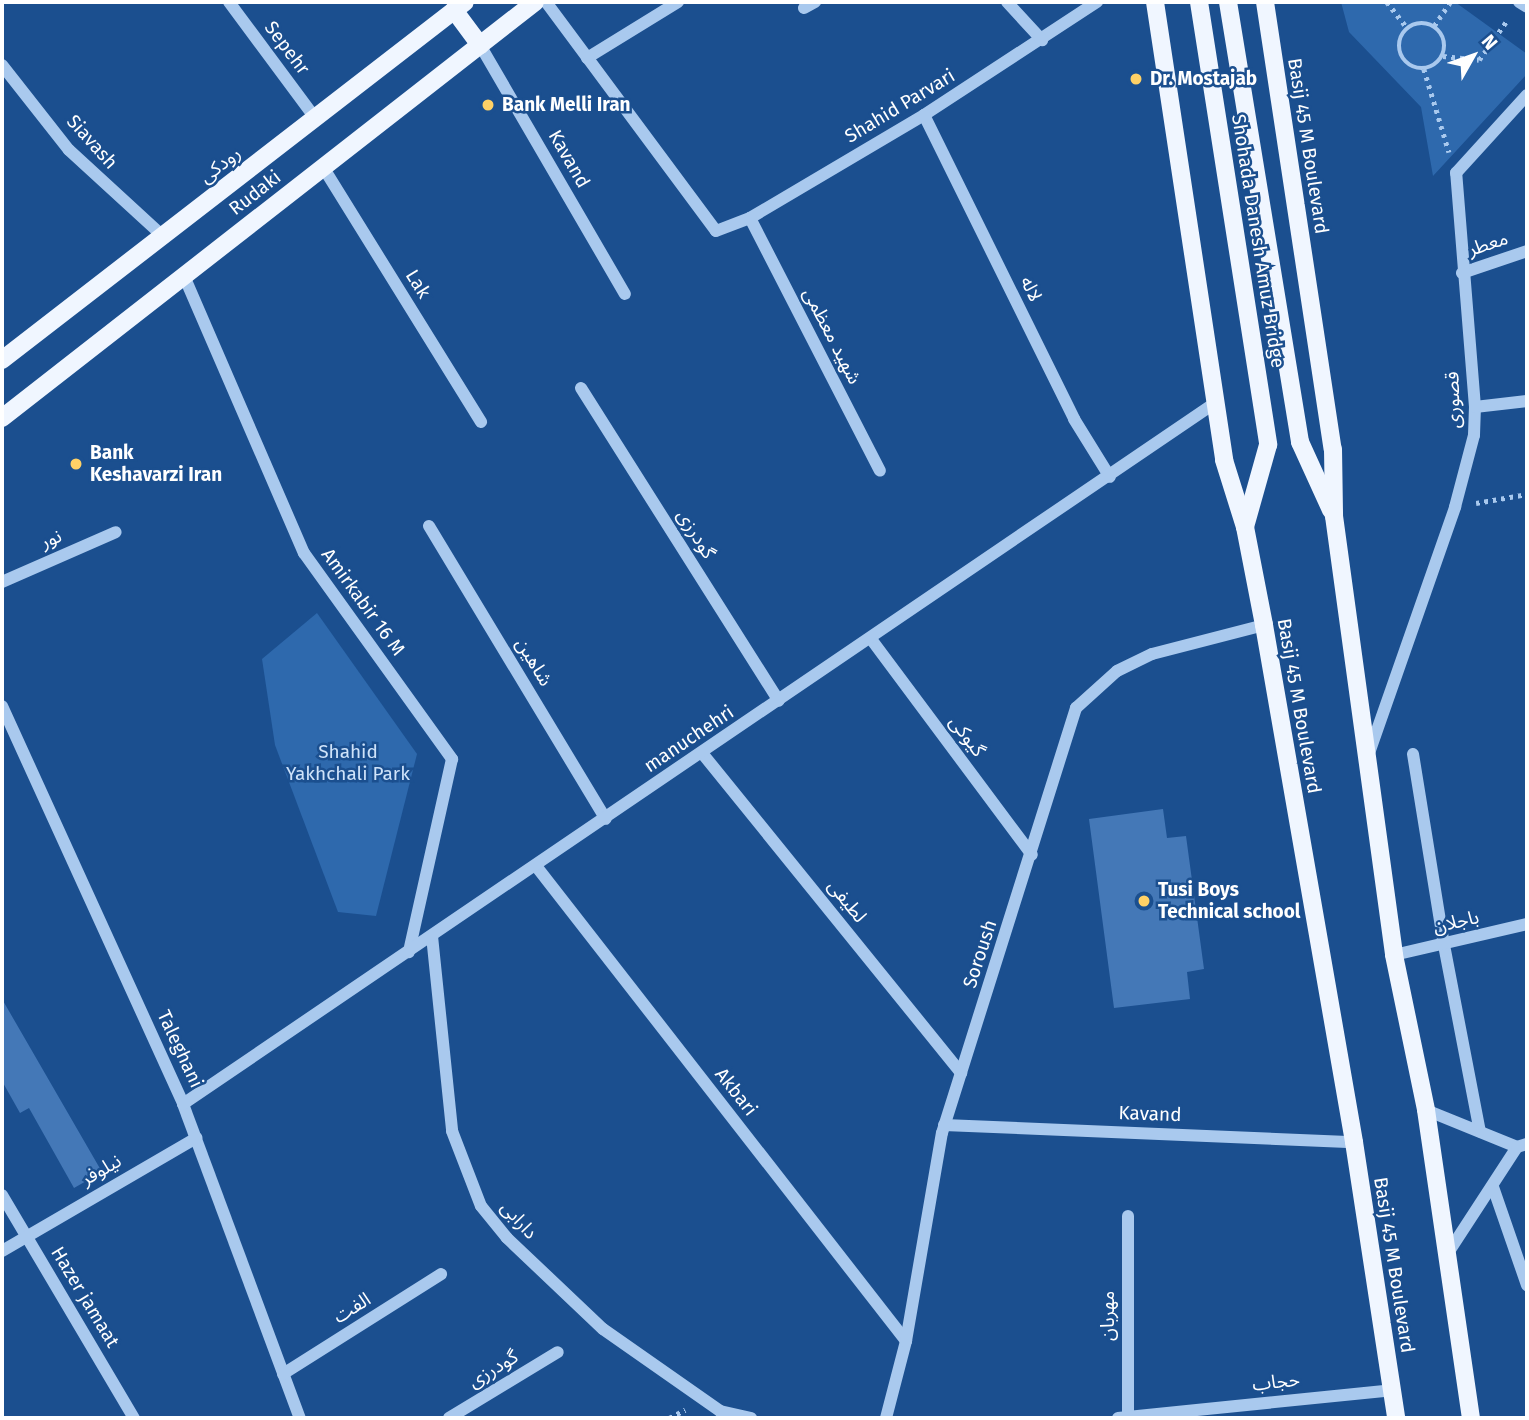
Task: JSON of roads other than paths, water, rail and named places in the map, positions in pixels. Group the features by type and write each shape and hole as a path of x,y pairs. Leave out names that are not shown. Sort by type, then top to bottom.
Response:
{"main road":[{"name":"Rudaki","path":"2,418 535,2"},
{"name":"Basij 45 M Boulevard","path":"1155,2 1224,460 1245,527 1264,625 1354,1142 1396,1418"},
{"name":"Shohada Danesh Amuz Bridge","path":"1199,2 1268,445 1245,527"},
{"name":"Shohada Danesh Amuz Bridge","path":"1228,2 1300,442 1334,516"},
{"name":"Basij 45 M Boulevard","path":"1265,2 1333,449 1334,516 1394,955 1426,1110 1471,1418"},
{"name":"رودکی","path":"2,360 459,6"},
{"path":"459,6 480,45"}],"street":[{"name":"Sepehr","path":"229,2 315,118"},
{"path":"546,2 587,58 678,2"},
{"path":"1007,2 1042,40"},
{"name":"Shahid Parvari","path":"587,58 716,231 751,218 924,115 1097,2"},
{"path":"1520,2 1527,7"},
{"name":"Kavand","path":"480,45 625,293"},
{"name":"Siavash","path":"2,65 69,150 163,236"},
{"name":"قصوری","path":"1368,756 1455,507 1474,435 1475,407 1462,273 1456,173 1527,95"},
{"name":"لاله","path":"924,115 1074,419 1110,477"},
{"name":"Lak","path":"323,167 481,422"},
{"name":"شهید معظمی","path":"751,218 880,471"},
{"name":"معطر","path":"1462,273 1527,251"},
{"name":"Amirkabir 16 M","path":"184,276 304,553 452,759 409,952"},
{"name":"گودرزی","path":"581,388 779,701"},
{"path":"1475,407 1527,401"},
{"name":"manuchehri","path":"183,1104 1110,477 1215,403"},
{"name":"شاهین","path":"429,526 606,819"},
{"name":"نور","path":"2,582 116,532"},
{"name":"Soroush","path":"887,1418 906,1341 944,1125 1032,855 1076,708 1117,671 1152,654 1264,625"},
{"name":"گیوکی","path":"871,639 1032,855"},
{"name":"Taleghani","path":"2,706 183,1104 300,1418"},
{"name":"لطیفی","path":"702,753 961,1073"},
{"path":"1413,754 1444,945 1480,1132"},
{"name":"Akbari","path":"536,866 906,1341"},
{"name":"باجلان","path":"1394,955 1527,924"},
{"name":"دارابی","path":"432,936 452,1131 481,1206 507,1238 603,1329 720,1411 751,1418"},
{"path":"1426,1110 1522,1146 1446,1256"},
{"name":"Kavand","path":"944,1125 1354,1142"},
{"name":"نیلوفر","path":"2,1251 196,1138"},
{"path":"1493,1187 1527,1285"},
{"name":"Hazer jamaat","path":"2,1195 134,1418"},
{"name":"مهربان","path":"1123,1417 1128,1216"},
{"name":"الفت","path":"283,1374 442,1274"},
{"name":"گودرزی","path":"449,1418 558,1352"},
{"name":"حجاب","path":"1123,1417 1164,1416 1392,1390"}],"place":[{"name":"Dr. Mostajab","path":"1136,79"},
{"name":"Bank Melli Iran","path":"488,105"},
{"name":"Bank Keshavarzi Iran","path":"76,464"},
{"name":"Tusi Boys Technical school","path":"1144,901"}],"park label":[{"name":"Shahid Yakhchali Park","path":"348,763"}]}
